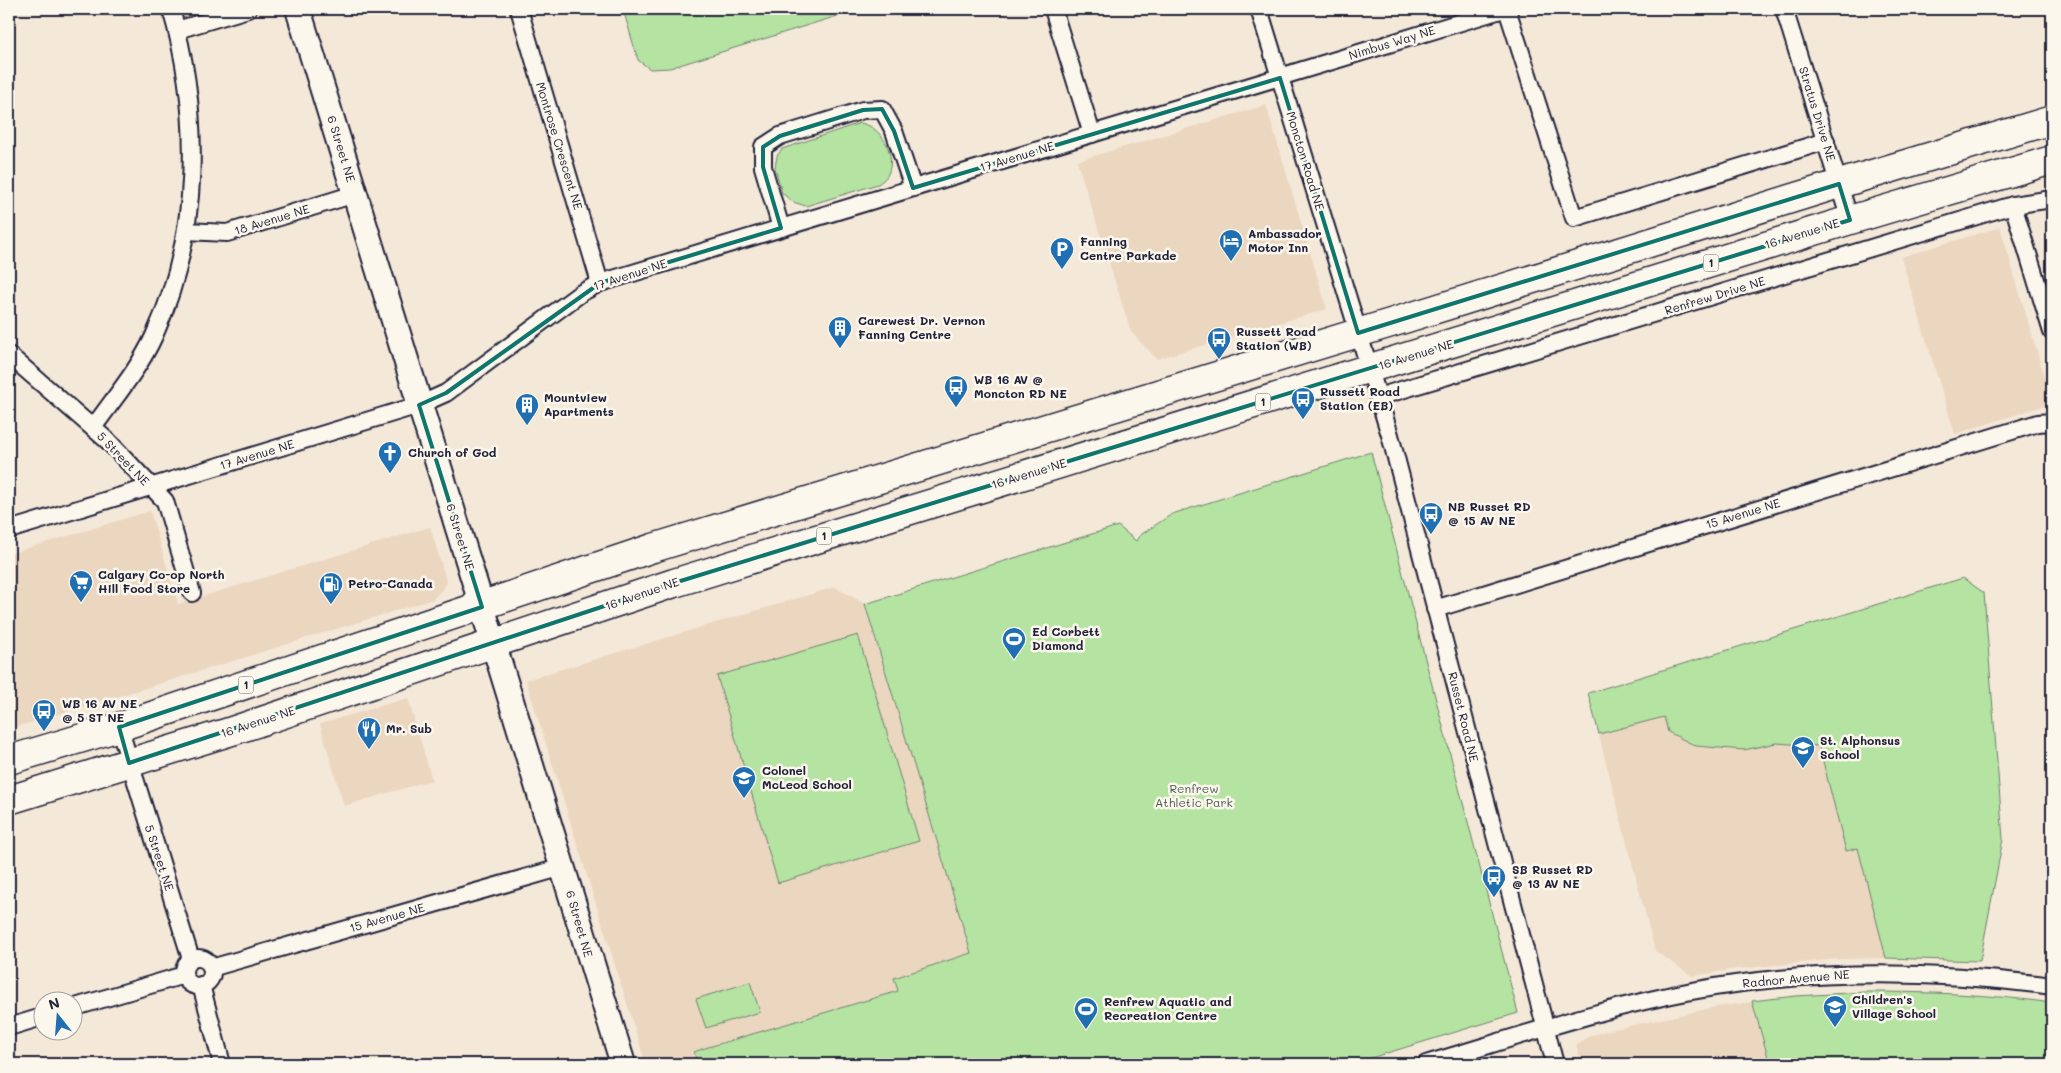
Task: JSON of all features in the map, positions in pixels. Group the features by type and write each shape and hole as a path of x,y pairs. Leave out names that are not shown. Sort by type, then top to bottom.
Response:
{"highway":[{"name":"1","path":"9,760 118,727 482,607 653,548 2052,120"},
{"name":"16 Avenue NE","path":"9,800 232,731 674,582 1850,220 2052,160"}],"street":[{"path":"93,428 154,337 180,260 186,231 192,136 189,99 177,30 171,9"},
{"path":"177,30 248,9"},
{"name":"6 Street NE","path":"298,9 623,1064"},
{"name":"Montrose Crescent NE","path":"519,9 600,283"},
{"path":"1054,9 1092,134"},
{"name":"Moncton Road NE","path":"1259,9 1370,369"},
{"path":"1506,9 1574,218 1826,141"},
{"name":"Nimbus Way NE","path":"1280,78 1506,9"},
{"name":"Stratus Drive NE","path":"1784,9 1850,220"},
{"name":"17 Avenue NE","path":"9,530 419,405 446,393 581,293 600,283 1280,78"},
{"path":"781,228 763,168 763,148 780,136 863,110 882,109 894,131 913,188"},
{"name":"18 Avenue NE","path":"186,231 227,233 355,194"},
{"name":"Renfrew Drive NE","path":"1378,397 2013,205 2052,199"},
{"path":"2013,205 2052,332"},
{"name":"5 Street NE","path":"9,355 115,448 164,502 192,593"},
{"name":"Russet Road NE","path":"1370,369 1555,1064"},
{"name":"15 Avenue NE","path":"1435,609 2038,423 2052,422"},
{"name":"5 Street NE","path":"118,727 191,960"},
{"name":"15 Avenue NE","path":"211,968 563,867"},
{"path":"203,959 211,968 208,980 201,985 189,982 184,975 185,966 191,960 203,959"},
{"name":"Radnor Avenue NE","path":"1426,1064 1619,1007 1739,984 1819,976 1904,973 1992,978 2052,986"},
{"path":"82,1005 184,975"},
{"path":"201,985 222,1064"},
{"path":"9,1027 32,1020"}],"highlighted area":[{"path":"1280,78 1358,333 1839,184 1850,220 674,583 129,763 119,727 482,607 419,405 446,393 600,283 781,228 763,167 763,147 780,136 863,110 882,109 894,131 913,188"}],"shaded area":[{"path":"1266,105 1327,309 1157,359 1131,332 1077,161"},
{"path":"2000,227 2051,399 2046,405 1955,434 1901,257"},
{"path":"150,511 178,604 430,527 447,583 433,599 9,729 9,554"},
{"name":"St. Alphonsus School","path":"1963,578 1984,593 2003,839 1980,961 1886,958 1837,959 1736,969 1692,976 1655,951 1588,693"},
{"name":"Colonel McLeod School","path":"835,587 865,604 971,953 894,978 898,991 695,1052 698,1064 646,1064 526,680"},
{"path":"408,698 432,780 344,806 320,724"},
{"name":"Children's Village School","path":"1865,992 1930,992 2052,1003 2052,1064 1582,1064 1576,1045 1588,1037 1602,1032 1716,1007 1796,996"}],"green space":[{"path":"623,9 860,9 670,68 650,69 638,60"},
{"path":"860,123 868,125 875,130 886,143 891,160 890,168 884,179 878,184 806,206 793,202 782,193 775,168 777,156 782,149"},
{"name":"Renfrew Athletic Park","path":"1371,452 1518,1013 1351,1064 698,1064 694,1052 898,991 894,978 971,953 865,604 1118,526 1136,541 1139,536 1172,514"},
{"path":"1963,578 1984,593 2003,839 1980,961 1886,958 1858,848 1846,851 1819,746 1776,743 1744,750 1696,746 1668,732 1664,717 1599,734 1588,693"},
{"path":"858,635 919,841 778,883 717,676"},
{"path":"750,982 760,1012 706,1028 696,999"},
{"name":"Children's Village School","path":"1865,992 1959,994 2052,1003 2052,1064 1770,1064 1752,1001"}],"place":[{"name":"Ambassador Motor Inn","path":"1231,262"},
{"name":"Fanning Centre Parkade","path":"1062,270"},
{"name":"Carewest Dr. Vernon Fanning Centre","path":"840,349"},
{"name":"Russett Road Station (WB)","path":"1219,360"},
{"name":"WB 16 AV @ Moncton RD NE","path":"956,408"},
{"name":"Russett Road Station (EB)","path":"1303,420"},
{"name":"Mountview Apartments","path":"527,426"},
{"name":"Church of God","path":"390,474"},
{"name":"NB Russet RD @ 15 AV NE","path":"1431,535"},
{"name":"Calgary Co-op North Hill Food Store","path":"81,603"},
{"name":"Petro-Canada","path":"331,605"},
{"name":"Ed Corbett Diamond","path":"1014,660"},
{"name":"WB 16 AV NE @ 5 ST NE","path":"44,732"},
{"name":"Mr. Sub","path":"369,750"},
{"name":"St. Alphonsus School","path":"1803,769"},
{"name":"Colonel McLeod School","path":"744,799"},
{"name":"SB Russet RD @ 13 AV NE","path":"1494,898"},
{"name":"Children's Village School","path":"1835,1028"},
{"name":"Renfrew Aquatic and Recreation Centre","path":"1086,1030"}]}
